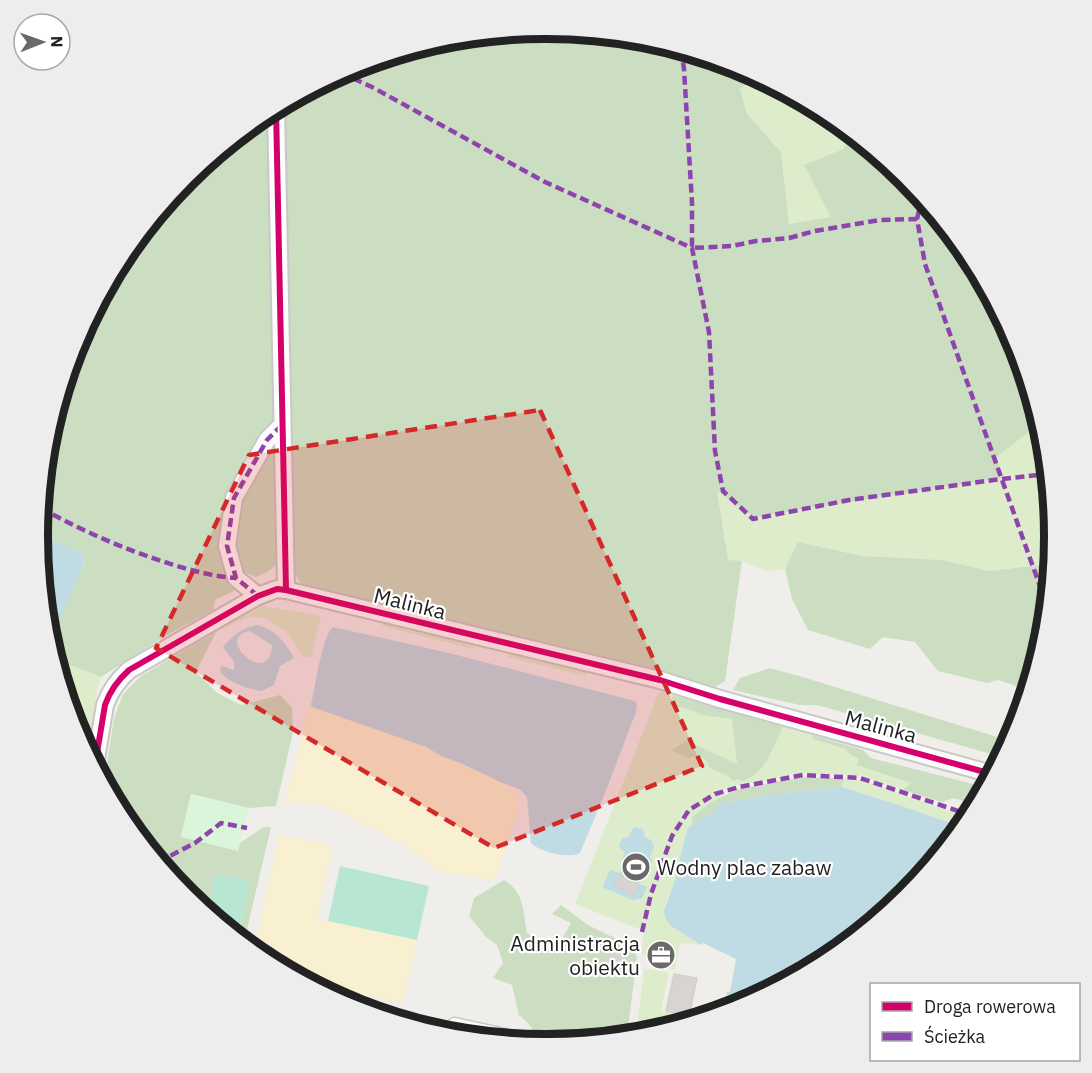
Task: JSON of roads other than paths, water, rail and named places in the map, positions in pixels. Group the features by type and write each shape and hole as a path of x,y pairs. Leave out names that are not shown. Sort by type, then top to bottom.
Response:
{"street":[{"path":"97,751 108,695 119,679 129,670 258,596 277,589 286,590 276,119"},
{"path":"258,596 237,578 226,546 234,498 267,440 282,424"},
{"name":"Malinka","path":"286,590 660,680 720,699 984,772"}],"lane":[{"path":"451,1024 454,1022 499,1032"}],"water":[{"path":"48,539 78,551 84,556 83,565 61,617 55,615"},
{"path":"257,625 275,633 294,658 280,666 274,685 261,691 244,687 220,672 221,666 234,670 234,662 223,647 238,633","holes":["249,631 272,645 269,657 263,662 255,662 240,651 237,643 240,636"]},
{"path":"333,627 445,652 635,701 636,712 580,853 555,854 531,843 527,797 521,790 441,756 426,747 312,707 322,651"},
{"path":"841,787 952,824 920,865 898,888 849,931 795,967 766,983 727,1000 736,959 703,943 701,945 671,926 665,918 664,911 674,883 687,830 693,823 706,817 722,803"},
{"name":"Wodny plac zabaw","path":"635,827 643,829 645,837 651,840 654,847 650,856 652,862 639,884 647,887 642,898 633,900 603,886 610,870 620,873 624,863 624,852 619,845"}],"place":[{"name":"Wodny plac zabaw","path":"636,867"},
{"name":"Administracja obiektu","path":"661,955"}]}
